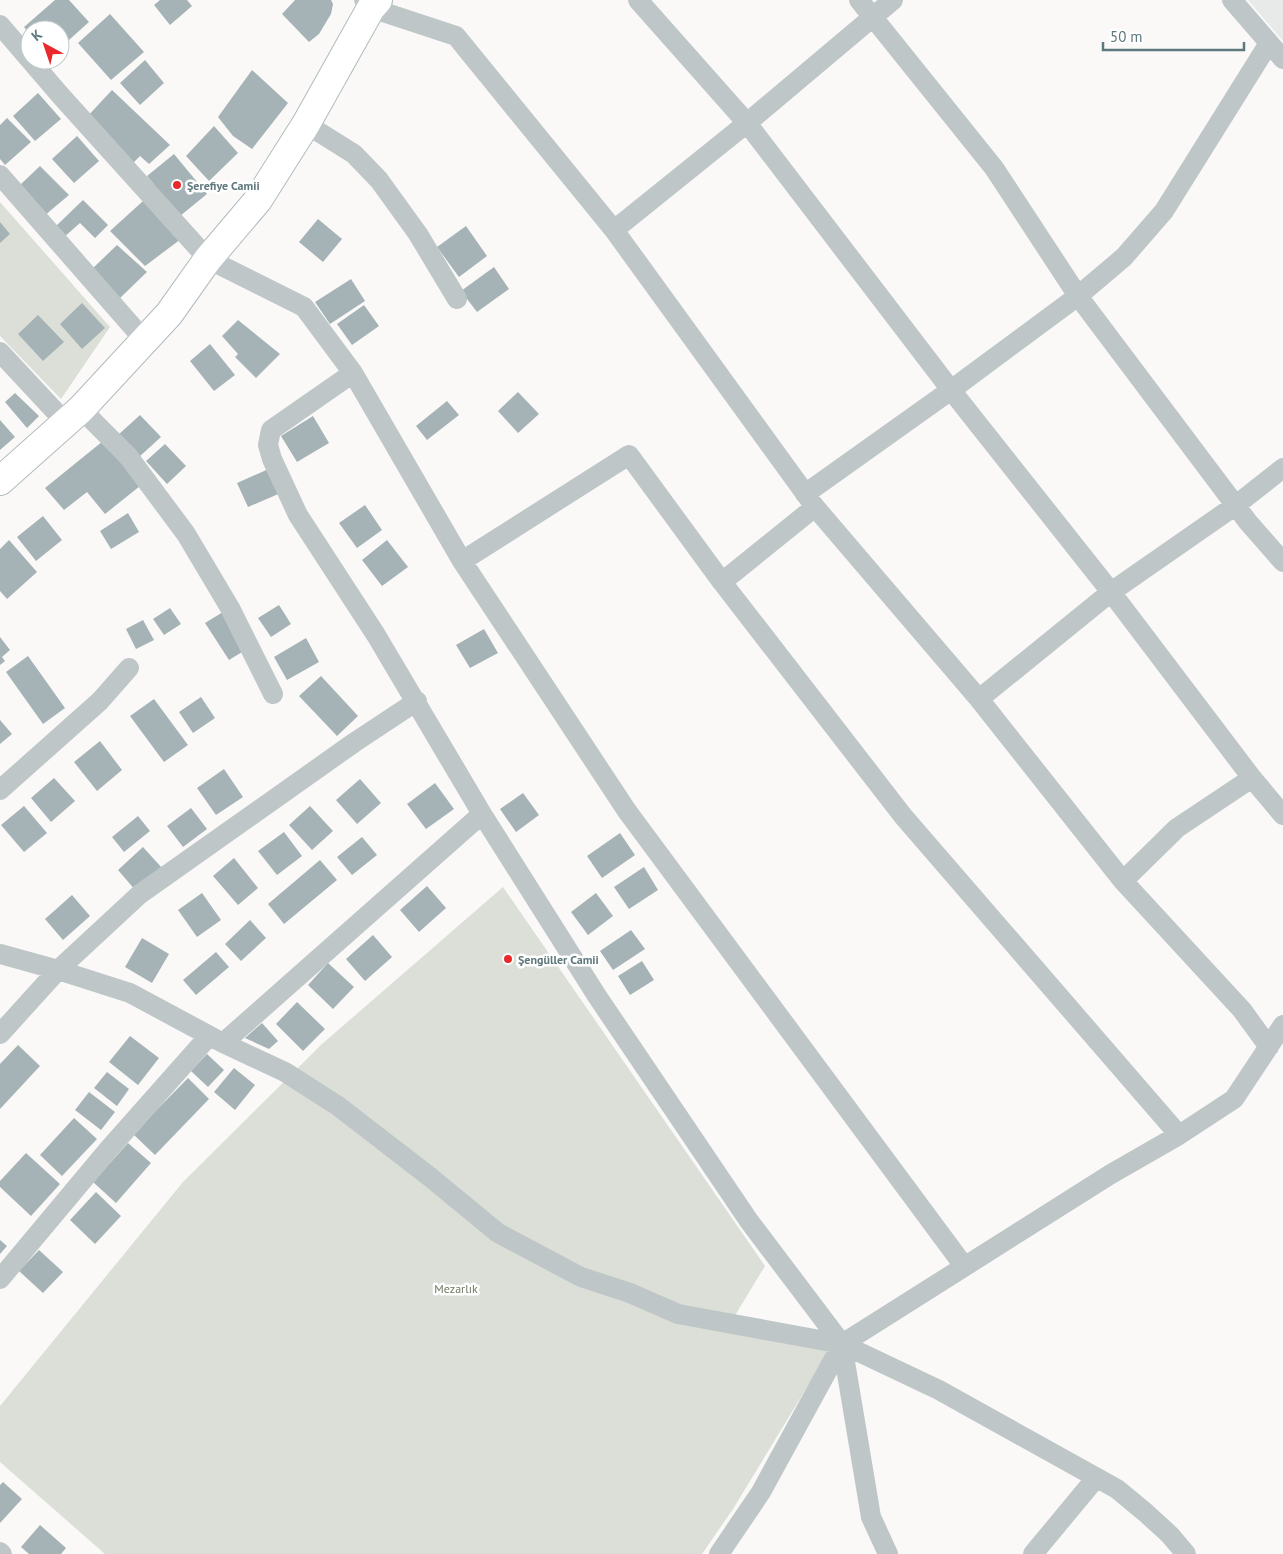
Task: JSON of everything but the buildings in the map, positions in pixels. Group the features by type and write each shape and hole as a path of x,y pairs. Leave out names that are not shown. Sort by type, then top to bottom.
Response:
{"main road":[{"path":"0,481 73,416 145,341 169,314 208,259 258,200 306,124 371,3"}],"street":[{"path":"638,0 747,123 951,390 1111,592 1252,778 1283,815"},
{"path":"859,0 873,15 994,168 1078,296 1236,505 1283,562"},
{"path":"614,230 747,123 893,0"},
{"path":"1232,0 1283,59"},
{"path":"371,3 456,36 614,230 810,500 979,698 1123,881 1242,1010 1269,1047"},
{"path":"0,25 61,96 208,259 304,307 353,373 462,561 627,811 964,1266"},
{"path":"722,582 810,500 951,390 1078,296 1124,257 1164,211 1269,43"},
{"path":"306,124 354,154 380,180 418,234 457,299"},
{"path":"0,175 145,341"},
{"path":"0,352 73,416 128,456 186,534 230,608 273,694"},
{"path":"353,373 271,430 268,445 272,459 298,514 417,701 482,814 597,996 733,1197 842,1344 871,1517 888,1554"},
{"path":"462,561 629,456 722,582 903,816 1179,1135"},
{"path":"979,698 1111,592 1236,505 1283,468"},
{"path":"0,790 100,701 129,668"},
{"path":"0,1034 58,970 140,894 355,742 417,701"},
{"path":"1123,881 1177,828 1252,778"},
{"path":"0,1279 108,1150 216,1040 482,814"},
{"path":"0,954 58,970 130,994 216,1040 285,1072 338,1106 430,1177 498,1233 581,1276 630,1293 678,1314 842,1344 940,1390 1117,1489 1170,1535 1186,1554"},
{"path":"719,1554 761,1492 842,1344 1234,1099 1283,1025"},
{"path":"1033,1554 1096,1478"}],"shaded area":[{"path":"1248,0 1283,0 1283,41"}],"green space":[{"path":"0,202 110,327 61,399 0,336"},
{"name":"Mezarlık","path":"503,887 765,1266 725,1332 829,1351 733,1509 702,1554 105,1554 0,1462 0,1406 183,1182 322,1044"}],"place":[{"name":"Şerefiye Camii","path":"177,185"},
{"name":"Şengüller Camii","path":"508,959"}]}
